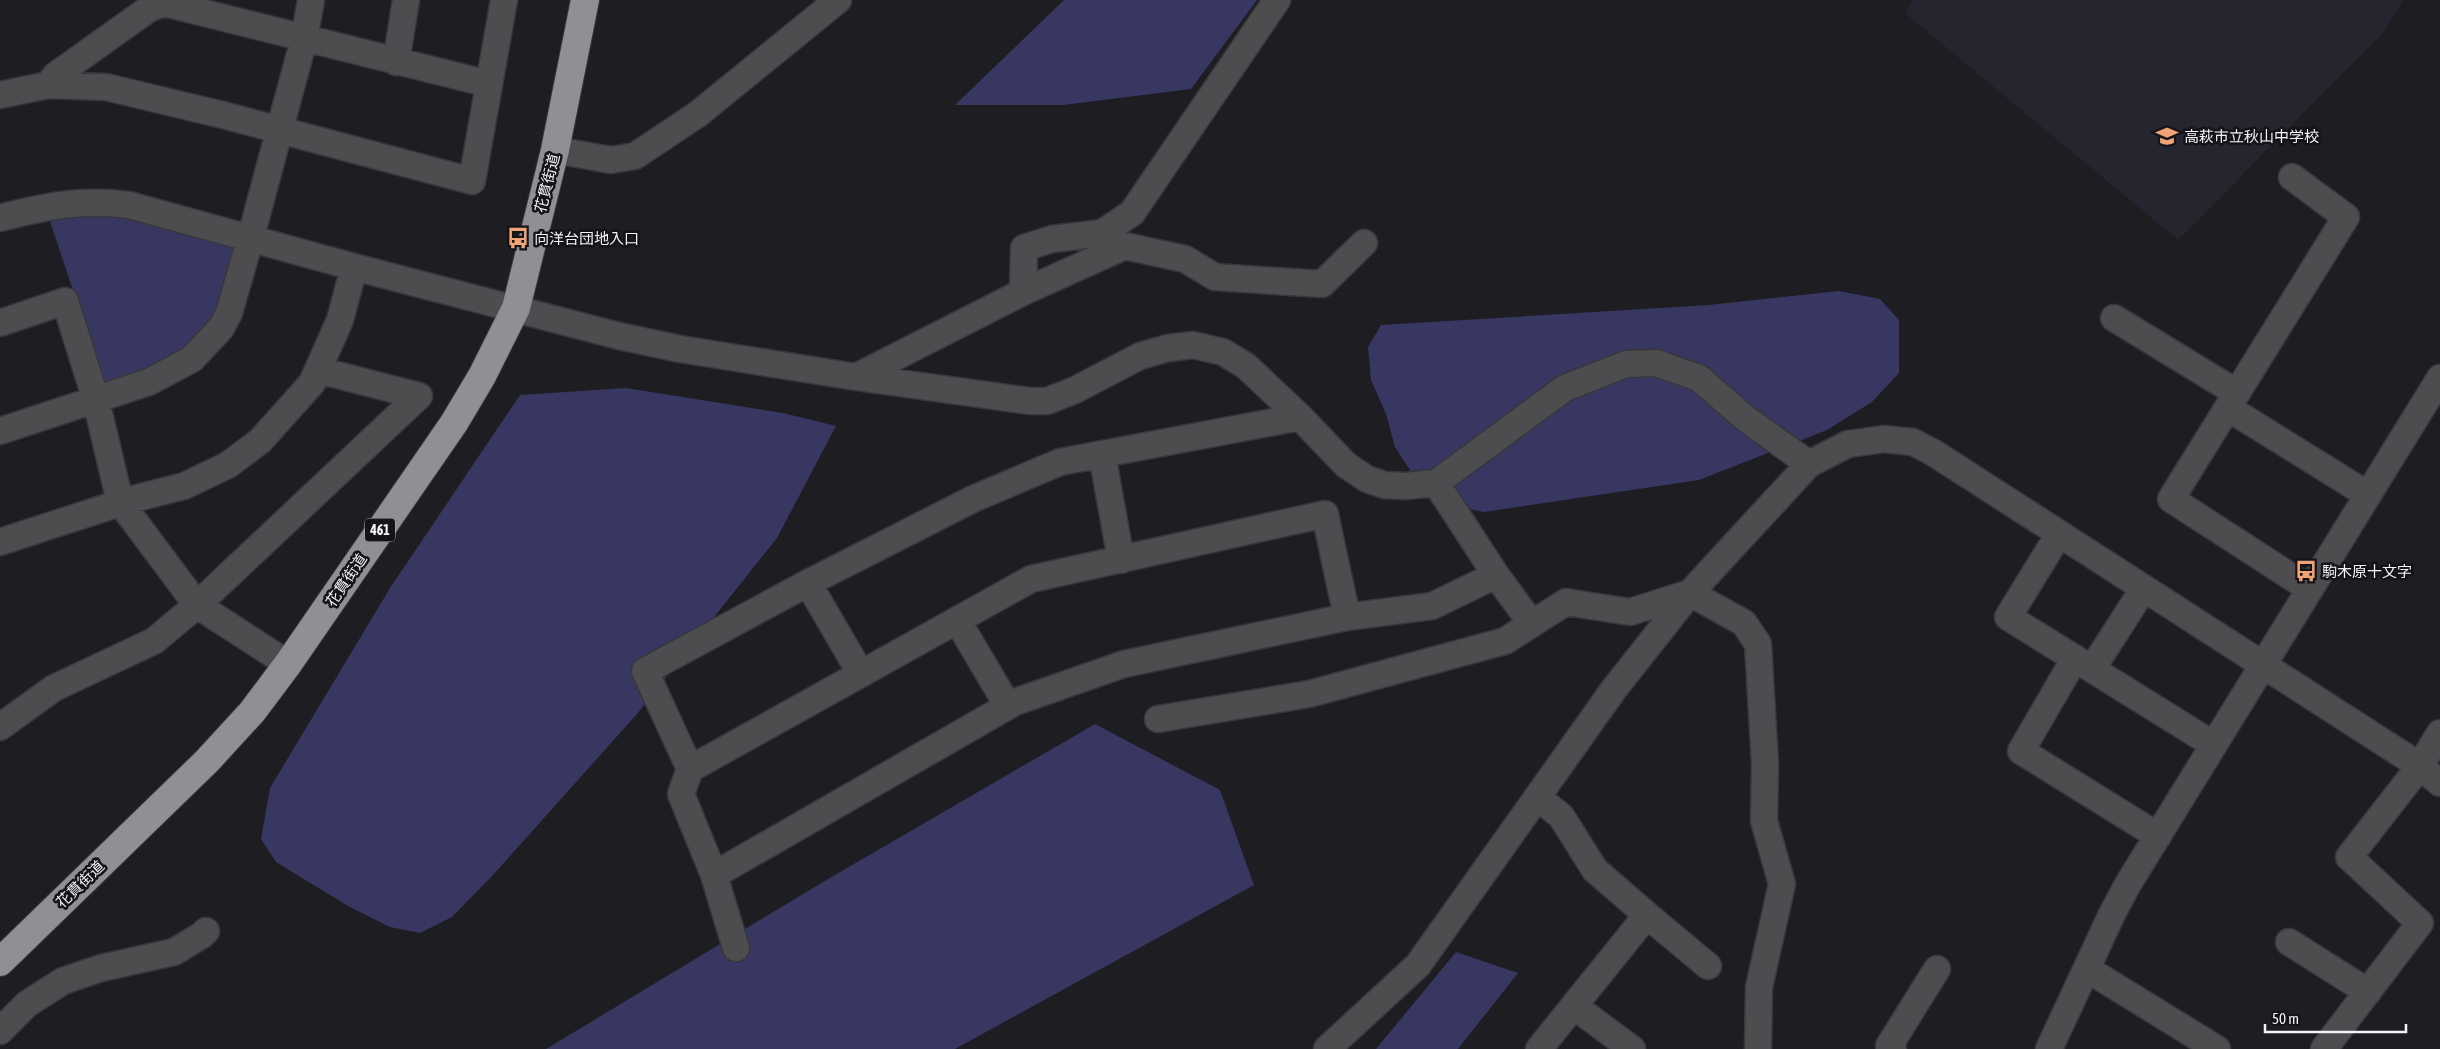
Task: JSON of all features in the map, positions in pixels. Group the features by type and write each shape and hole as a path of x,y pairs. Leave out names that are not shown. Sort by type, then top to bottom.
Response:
{"highway":[{"name":"花貫街道","path":"0,962 207,761 252,712 288,664 454,423 487,368 516,308 555,150 586,0"}],"street":[{"path":"0,431 149,382 192,359 221,328 229,314 250,240 304,40 311,0"},
{"path":"396,62 406,0"},
{"path":"0,95 48,85 106,88 223,115 279,132 472,181 504,0"},
{"path":"555,150 611,160 635,156 698,114 817,9 838,0"},
{"path":"1023,292 1024,248 1052,239 1102,233 1132,213 1277,0"},
{"path":"48,85 56,75 150,8 164,3 211,7 304,40 489,84"},
{"path":"2292,177 2346,217 2171,499 2310,589"},
{"path":"0,218 38,208 98,201 129,205 250,240 680,349 856,378 1013,399 1047,401 1075,390 1140,356 1168,348 1193,345 1222,352 1246,366 1300,416 1346,465 1367,478 1384,485 1405,486 1436,483 1565,388 1626,364 1656,363 1699,378 1745,418 1809,464"},
{"path":"856,378 1023,292 1125,246 1186,259 1215,277 1322,284 1364,243"},
{"path":"0,542 120,502 184,486 228,465 260,441 288,413 312,383 340,320 354,267"},
{"path":"0,323 65,301 96,400 120,502 197,604 288,664"},
{"path":"2114,318 2368,495"},
{"path":"0,727 54,688 154,641 197,604 419,396 318,370"},
{"path":"2049,1049 2116,907 2440,378"},
{"path":"690,769 644,671 808,583 973,499 1060,462 1300,416"},
{"path":"1328,1049 1418,965 1614,689 1690,593 1809,464 1848,444 1884,440 1914,442 2420,766 2440,783"},
{"path":"1102,454 1121,560"},
{"path":"1436,483 1496,575 1532,624"},
{"path":"736,948 714,875 681,794 690,769 957,620 1031,580 1325,514 1347,617"},
{"path":"2059,534 2008,617 2214,745"},
{"path":"714,875 1008,706 1124,664 1347,617 1432,606 1496,575"},
{"path":"808,583 861,674"},
{"path":"2144,588 2083,664 2022,751 2158,836"},
{"path":"1158,719 1309,694 1505,641 1566,602 1630,612 1690,593 1744,623 1758,644 1764,764 1764,821 1782,884 1759,987 1758,1049"},
{"path":"957,620 1008,706"},
{"path":"2324,1049 2420,923 2349,857 2420,766 2440,733"},
{"path":"1537,797 1561,816 1595,870 1708,966"},
{"path":"1539,1049 1647,915"},
{"path":"0,1030 27,1004 63,981 101,968 174,952 206,931"},
{"path":"2289,942 2368,992"},
{"path":"1893,1049 1889,1046 1937,969"},
{"path":"2087,969 2217,1049"},
{"path":"1574,1006 1632,1049"}],"shaded area":[{"path":"1064,0 1257,0 1191,89 1063,105 955,105"},
{"name":"高萩市立秋山中学校","path":"1912,0 2403,0 2384,32 2178,240 1906,14"},
{"path":"70,204 250,240 206,345 108,396 50,221"},
{"path":"1839,291 1880,299 1899,320 1899,373 1872,402 1827,430 1699,480 1484,512 1441,503 1426,495 1395,447 1386,414 1371,380 1368,347 1381,325 1709,305"},
{"path":"626,388 783,413 836,426 777,538 637,714 493,875 452,917 420,933 390,927 348,906 276,862 261,839 270,788 390,588 520,395"},
{"path":"1095,724 1220,790 1254,885 955,1049 546,1049 828,879"},
{"path":"1456,952 1518,973 1458,1049 1376,1049"}],"place":[{"name":"高萩市立秋山中学校","path":"2167,136"},
{"name":"向洋台団地入口","path":"518,238"},
{"name":"駒木原十文字","path":"2306,571"}]}
